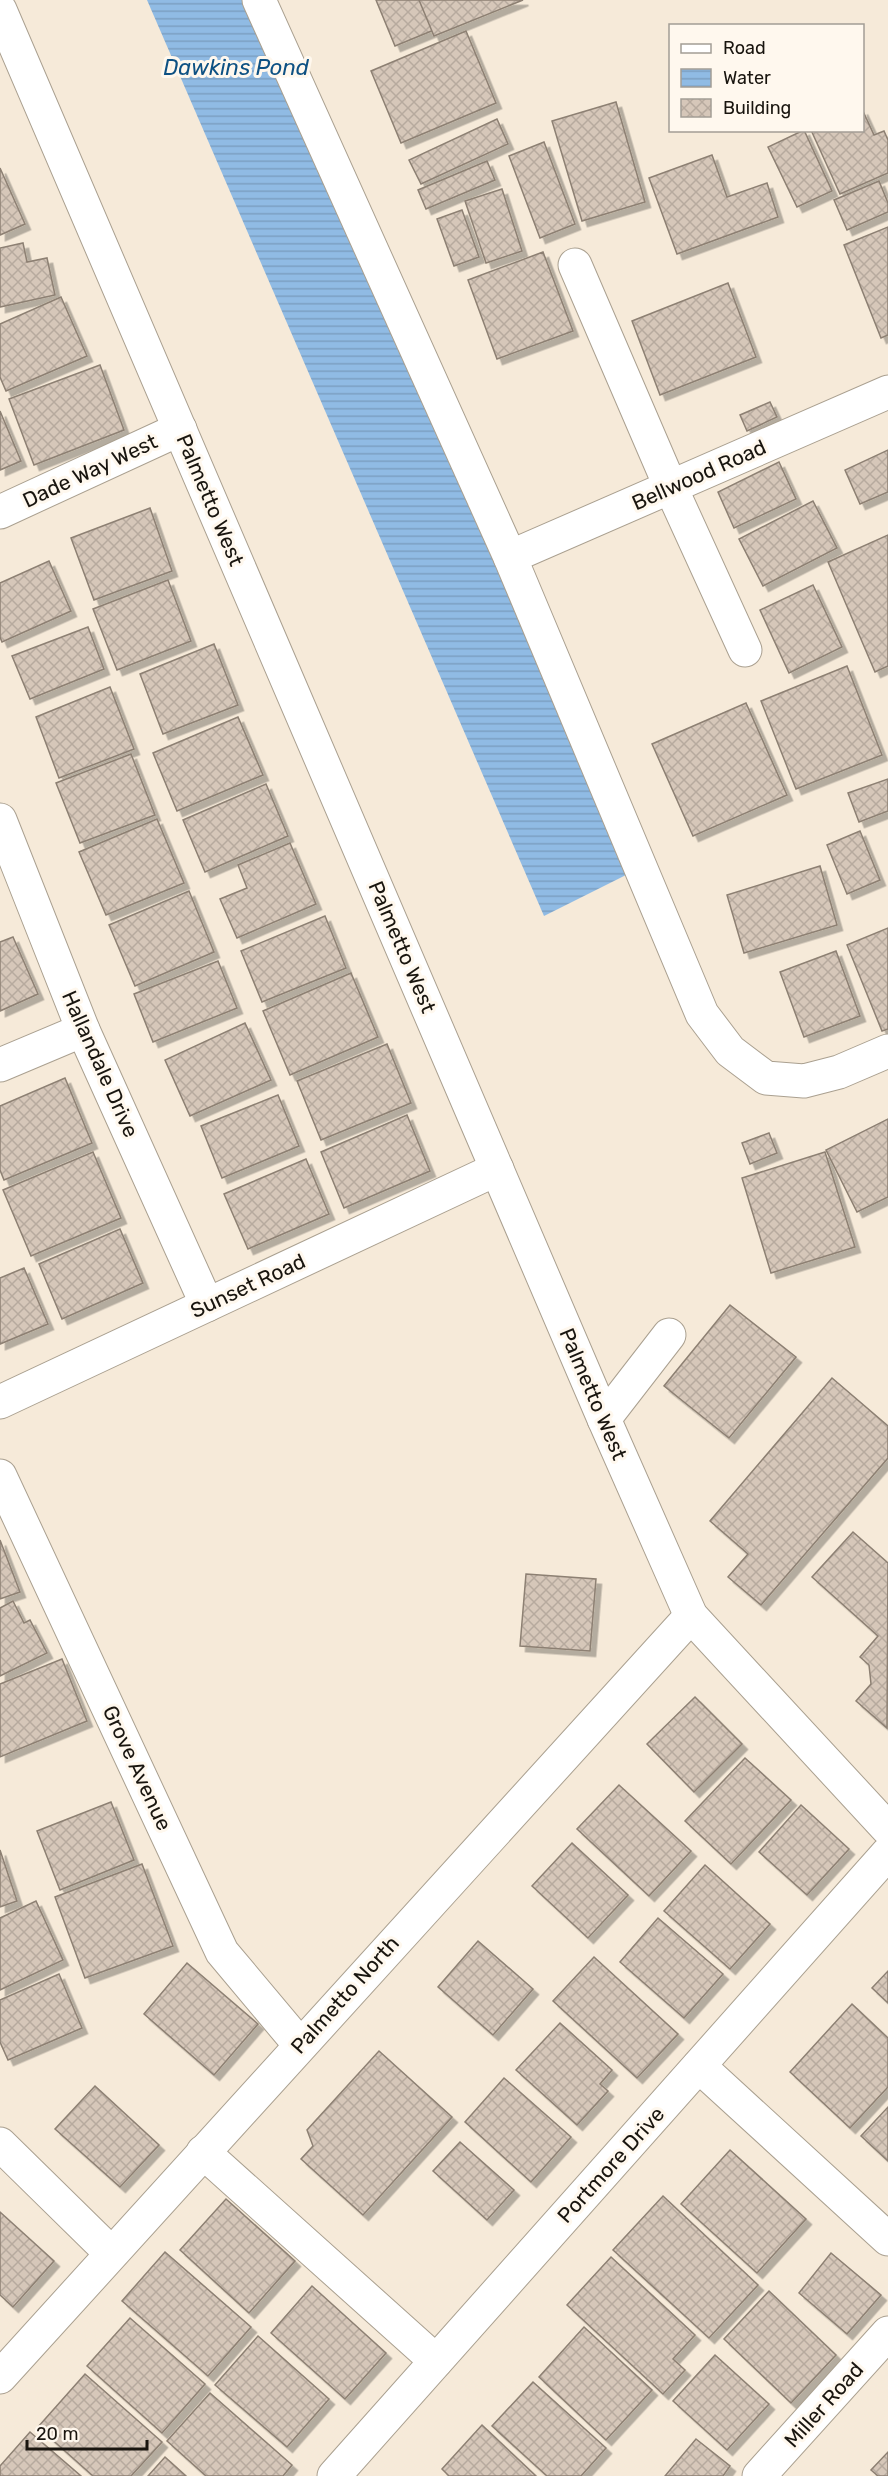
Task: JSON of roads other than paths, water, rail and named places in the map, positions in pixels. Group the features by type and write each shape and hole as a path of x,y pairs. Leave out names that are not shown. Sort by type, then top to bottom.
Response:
{"street":[{"path":"258,0 510,557 702,1014 730,1051 766,1078 804,1081 839,1072 888,1051"},
{"name":"Palmetto West","path":"0,10 604,1419 691,1616 888,1829"},
{"path":"574,264 671,488 745,650"},
{"name":"Bellwood Road","path":"510,557 888,392"},
{"name":"Dade Way West","path":"0,512 180,429"},
{"name":"Hallandale Drive","path":"0,820 82,1030 207,1305"},
{"path":"0,1065 82,1030"},
{"name":"Sunset Road","path":"0,1402 497,1169"},
{"path":"604,1419 669,1335"},
{"name":"Grove Avenue","path":"0,1476 222,1952 300,2045"},
{"name":"Palmetto North","path":"0,2377 691,1616"},
{"name":"Portmore Drive","path":"334,2476 888,1853"},
{"path":"699,2066 888,2238"},
{"path":"0,2144 111,2253"},
{"path":"203,2152 436,2361"},
{"name":"Miller Road","path":"759,2476 888,2333"}],"water":[{"name":"Dawkins Pond","path":"147,0 267,0 634,871 544,916"}]}
